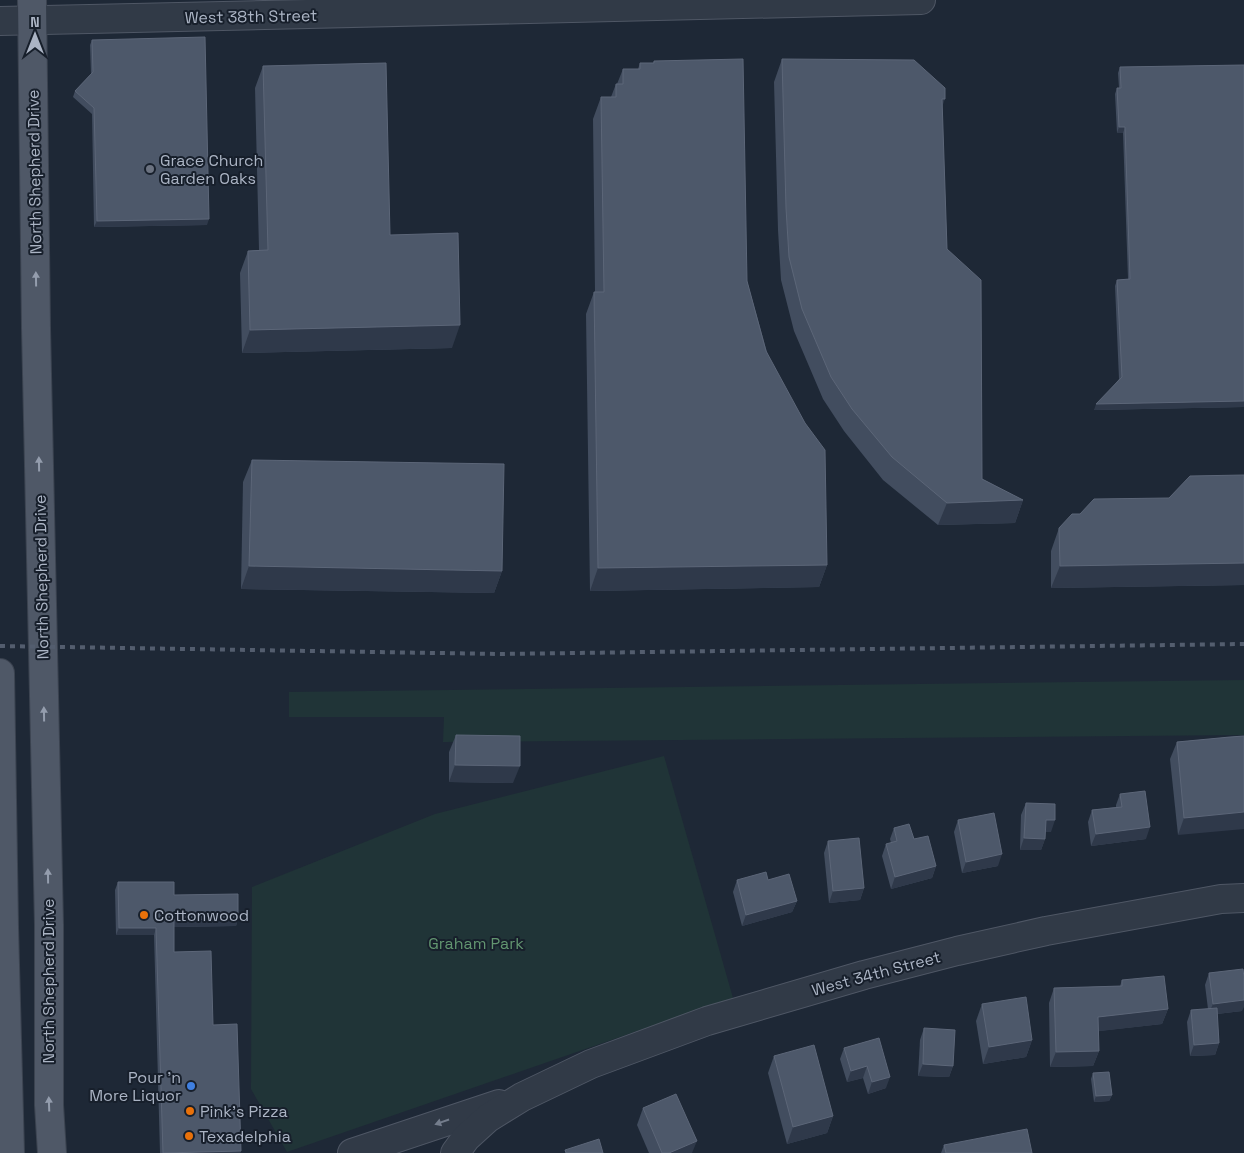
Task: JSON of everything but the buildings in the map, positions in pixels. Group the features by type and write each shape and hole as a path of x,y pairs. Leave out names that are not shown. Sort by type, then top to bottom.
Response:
{"main road":[{"name":"North Shepherd Drive","path":"32,10 36,338 49,925 49,1105 52,1153"},
{"path":"0,673 10,1153"}],"street":[{"name":"West 38th Street","path":"0,21 32,10 921,0"},
{"name":"West 34th Street","path":"352,1153 522,1096 591,1064 706,1021 864,975 1046,931 1221,899 1244,898"},
{"name":"West 34th Street","path":"455,1153 466,1138 488,1118 522,1096"}],"green space":[{"path":"1244,680 1244,735 443,742 444,717 289,717 289,692"},
{"name":"Graham Park","path":"664,756 733,998 287,1152 251,1089 252,887 435,814"}],"railway":[{"path":"0,646 500,654 1244,644"}],"place":[{"name":"Grace Church Garden Oaks","path":"150,169"},
{"name":"Cottonwood","path":"144,915"},
{"name":"Pour 'n More Liquor","path":"191,1086"},
{"name":"Pink's Pizza","path":"190,1111"},
{"name":"Texadelphia","path":"189,1136"}]}
